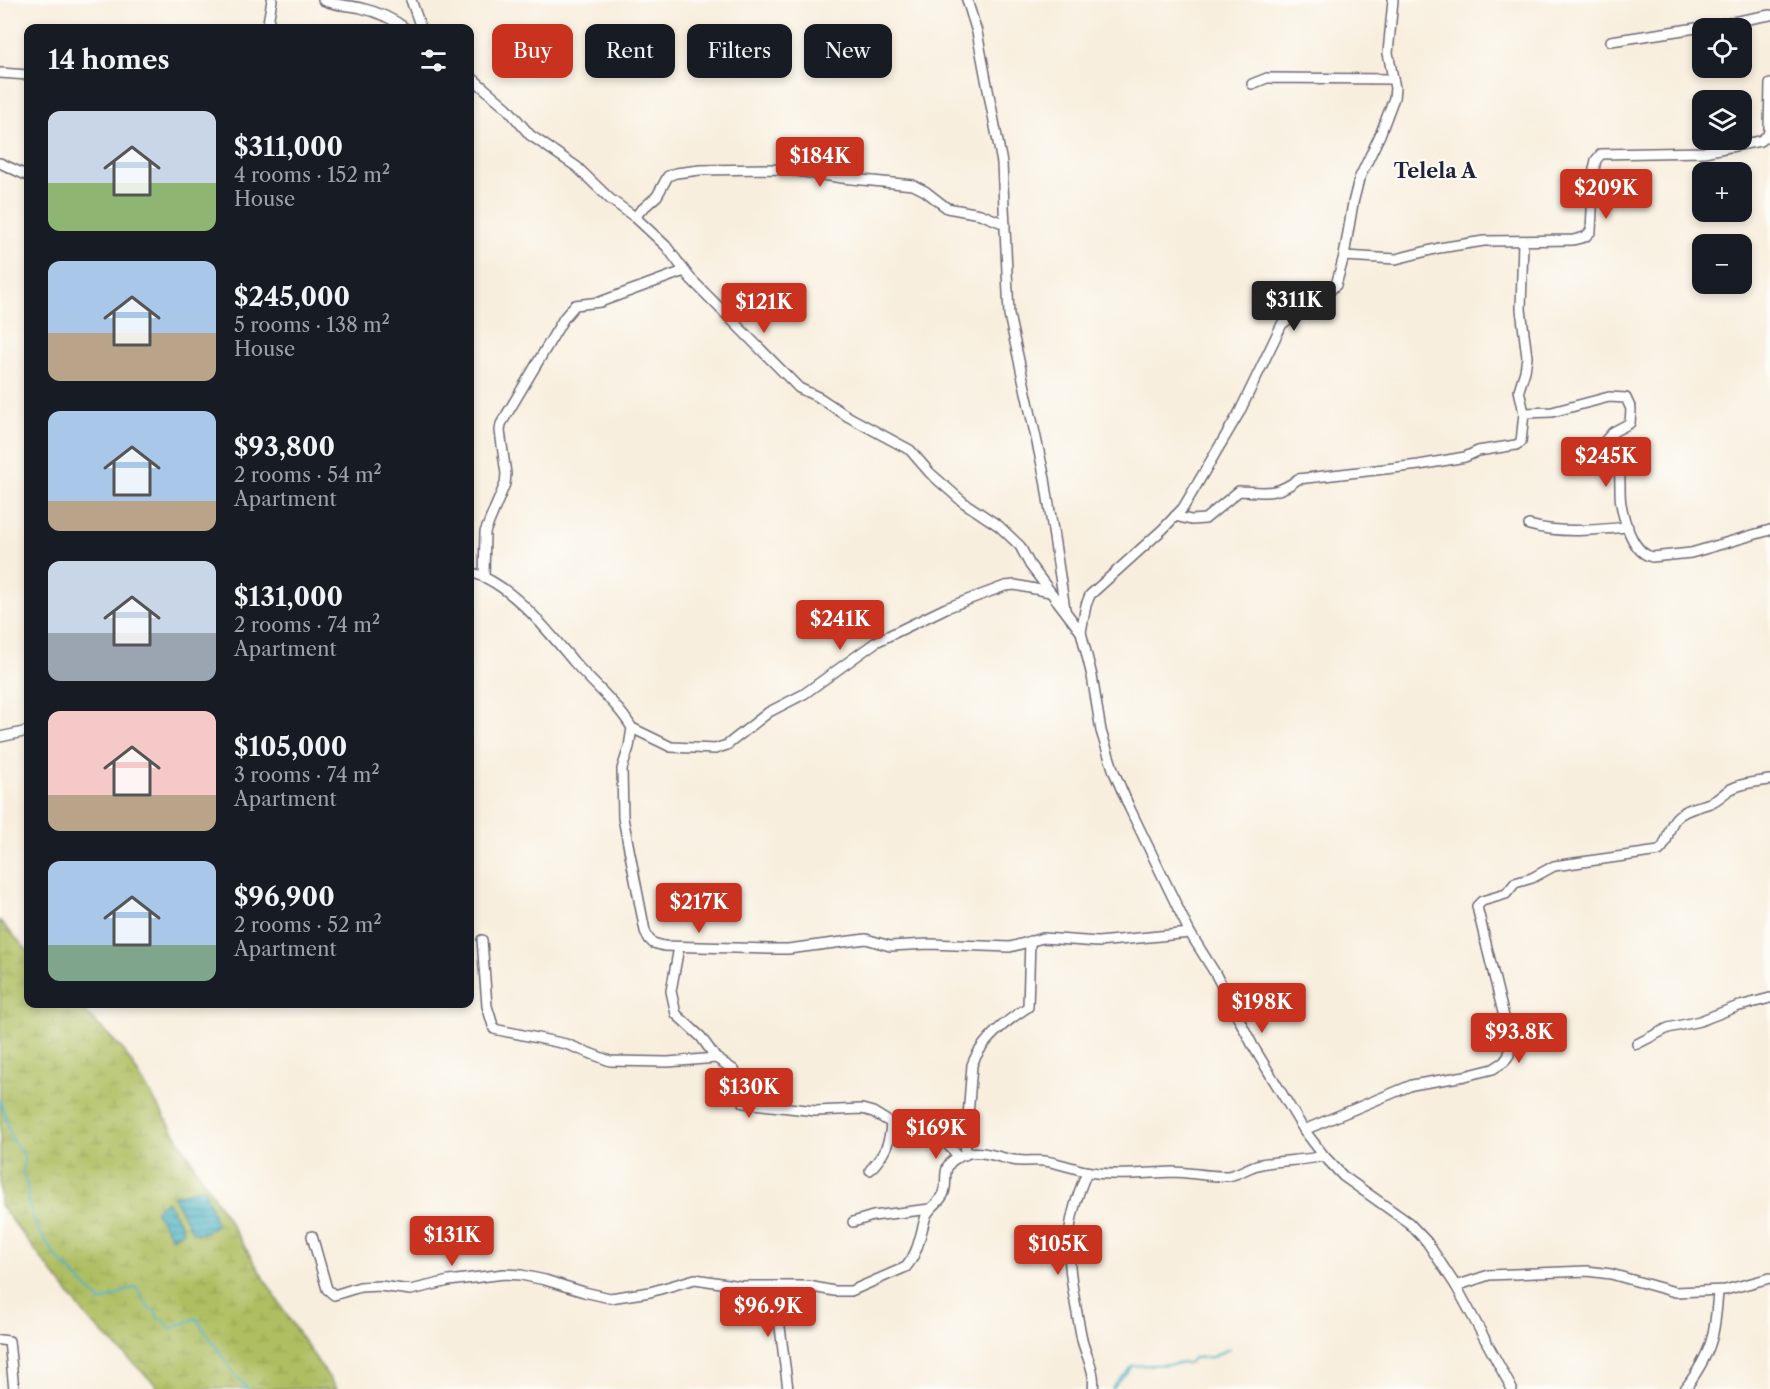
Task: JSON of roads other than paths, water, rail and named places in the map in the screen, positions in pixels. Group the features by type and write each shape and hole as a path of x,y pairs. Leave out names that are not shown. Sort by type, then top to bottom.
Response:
{"street":[{"path":"268,24 272,0"},
{"path":"323,0 387,16 399,24"},
{"path":"411,0 420,24"},
{"path":"967,0 977,32 998,134 1002,163 1009,315 1045,479 1066,612"},
{"path":"1392,0 1388,53 1395,88 1394,98 1380,135 1359,179 1340,276 1332,290 1282,324 1239,413 1191,495 1175,516 1090,595 1082,632 1101,731 1114,772 1154,861 1190,933 1215,973 1253,1046 1304,1130 1324,1156 1343,1176 1394,1211 1419,1233 1456,1286 1512,1389"},
{"path":"1611,40 1770,15"},
{"path":"0,73 24,75"},
{"path":"1252,84 1267,78 1392,79"},
{"path":"474,79 505,106 530,135 577,167 610,198 636,218 671,252 684,271 799,388 910,450 930,473 963,502 999,526 1020,546 1030,565 1082,632"},
{"path":"1344,256 1396,259 1440,248 1484,241 1573,240 1585,237 1589,234 1593,222 1594,169 1596,160 1601,154 1704,152 1764,139 1769,130 1770,84"},
{"path":"0,163 24,174"},
{"path":"636,218 639,212 657,196 668,176 676,173 700,170 776,169 913,185 947,208 980,214 1005,224"},
{"path":"1175,516 1191,520 1205,519 1239,491 1270,493 1288,487 1298,479 1312,476 1353,474 1419,465 1465,457 1478,451 1516,445 1521,442 1524,413 1519,390 1527,357 1521,309 1523,241"},
{"path":"484,576 485,532 505,484 501,424 564,318 575,305 600,302 684,271"},
{"path":"1524,413 1552,412 1609,397 1626,398 1631,409 1630,423 1613,432 1605,441 1619,471 1621,506 1628,527 1638,549 1646,556 1691,553 1770,530"},
{"path":"1529,525 1545,529 1588,531 1628,527"},
{"path":"474,573 484,576 508,594 544,626 624,715 632,728 632,737 622,769 623,818 637,896 648,938 653,943 679,947 788,949 866,939 890,946 928,944 1010,947 1043,938 1098,942 1190,933"},
{"path":"632,728 671,747 715,749 727,745 768,712 804,694 876,642 920,620 1005,586 1015,585 1050,592"},
{"path":"0,737 24,732"},
{"path":"1304,1130 1412,1085 1493,1069 1509,1056 1510,1041 1478,911 1478,906 1482,901 1506,894 1515,883 1532,878 1554,866 1659,851 1665,844 1671,825 1683,812 1721,798 1727,791 1738,786 1770,780"},
{"path":"482,940 487,1006 494,1029 566,1044 610,1061 668,1062 716,1058"},
{"path":"962,1156 972,1065 977,1053 987,1039 1028,1007 1030,941"},
{"path":"679,947 671,991 676,1014 701,1037 716,1058 734,1070 744,1103 824,1112 862,1109 873,1112 891,1124 907,1123 934,1130 962,1156"},
{"path":"1637,1044 1668,1028 1700,1021 1736,1007 1770,998"},
{"path":"870,1170 882,1158 888,1147 891,1124"},
{"path":"312,1236 327,1289 334,1295 360,1287 380,1286 411,1290 449,1281 504,1275 521,1275 545,1280 610,1298 650,1292 695,1279 740,1286 808,1286 834,1291 851,1291 895,1273 906,1267 912,1260 930,1209 943,1196 949,1164 962,1156 979,1152 1015,1161 1047,1161 1087,1172 1108,1174 1173,1172 1224,1176 1238,1174 1257,1165 1305,1161 1324,1156"},
{"path":"1087,1172 1077,1196 1069,1245 1071,1272 1081,1332 1093,1375 1093,1389"},
{"path":"853,1222 873,1216 930,1209"},
{"path":"1456,1286 1488,1275 1587,1271 1643,1282 1669,1291 1718,1291 1770,1278"},
{"path":"780,1286 778,1312 788,1389"},
{"path":"1685,1389 1711,1346 1716,1322 1718,1291"},
{"path":"0,1340 9,1341 14,1389"}],"water":[{"path":"204,1188 216,1224 206,1232 193,1233 173,1196"},
{"path":"167,1201 183,1231 172,1238 155,1211"}],"waterway":[{"path":"0,1099 12,1140 24,1155 23,1173 28,1189 28,1202 37,1228 56,1257 101,1302 136,1287 150,1310 154,1310 159,1319 163,1319 170,1329 196,1318 233,1372 248,1389"},
{"path":"1112,1389 1132,1366 1189,1363 1193,1358 1213,1357 1230,1348"}],"district":[{"name":"Telela A","path":"1435,171"}]}
